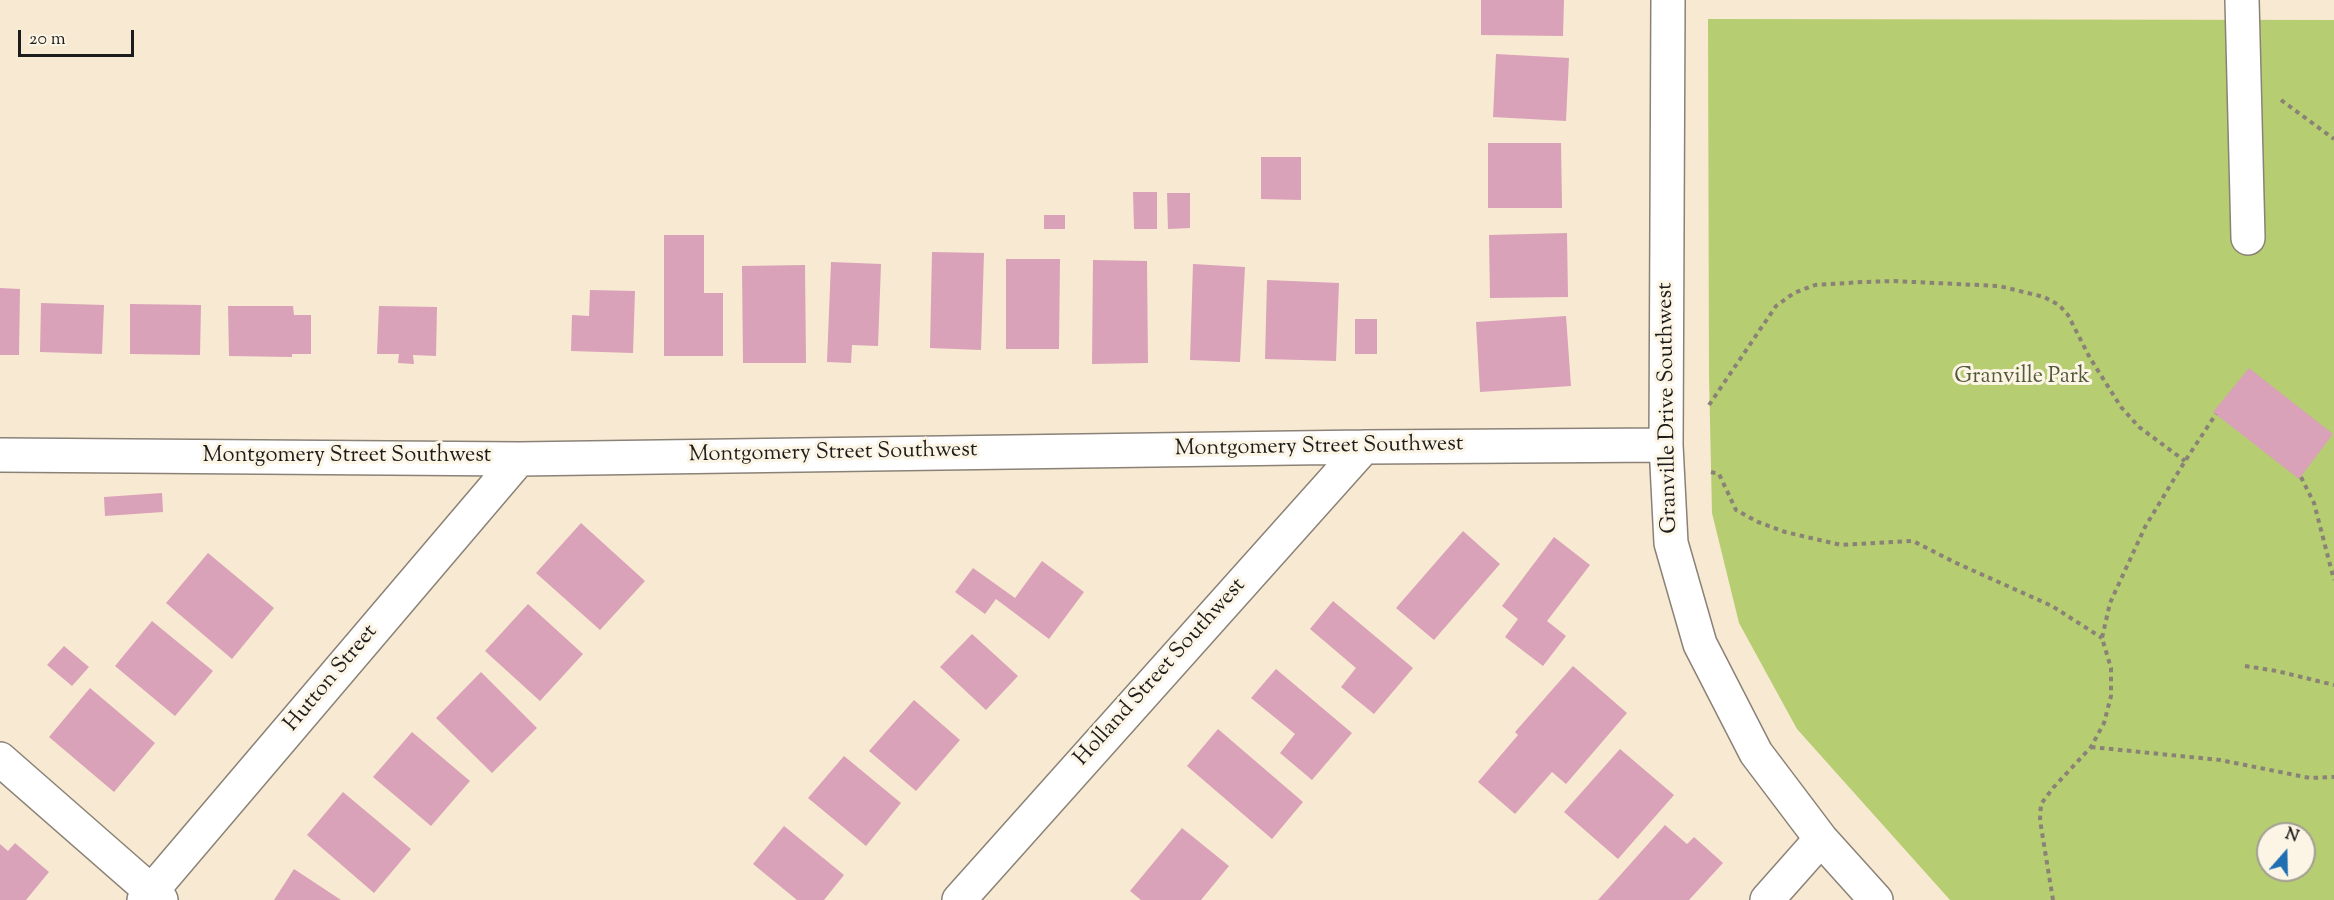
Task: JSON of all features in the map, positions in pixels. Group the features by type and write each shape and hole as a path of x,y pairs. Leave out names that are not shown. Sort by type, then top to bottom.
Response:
{"street":[{"name":"Granville Drive Southwest","path":"1668,0 1666,445 1671,543 1700,644 1756,753 1821,839 1876,900"},
{"path":"2242,0 2248,238"},
{"name":"Montgomery Street Southwest","path":"0,455 519,459 1666,445"},
{"name":"Holland Street Southwest","path":"959,900 1364,447"},
{"name":"Hutton Street","path":"152,897 519,459"},
{"path":"0,759 152,897"},
{"path":"1767,900 1821,839"}],"path":[{"path":"2276,96 2334,139"},
{"path":"1709,405 1776,306 1794,293 1815,285 1863,282 1893,281 1999,286 2044,297 2059,305 2068,315 2090,357 2121,407 2139,427 2185,461"},
{"path":"2054,900 2040,820 2041,804 2091,747 2104,723 2111,696 2111,668 2102,639 2110,603 2133,551 2185,461 2216,414"},
{"path":"1711,472 1719,474 1736,510 1758,522 1785,532 1841,545 1913,541 2052,606 2102,639"},
{"path":"2301,477 2314,503 2334,580"},
{"path":"2244,666 2277,671 2334,685"},
{"path":"2091,747 2220,760 2310,778 2334,777"}],"green space":[{"name":"Granville Park","path":"1708,19 2334,20 2334,900 1950,900 1797,729 1739,623 1712,513 1709,376"}],"building":[{"path":"1481,0 1564,0 1563,36 1481,35"},
{"path":"1496,54 1569,58 1566,121 1493,117"},
{"path":"1488,143 1561,143 1562,208 1488,208"},
{"path":"1261,157 1301,157 1301,200 1261,199"},
{"path":"1133,192 1157,192 1157,229 1134,229"},
{"path":"1167,193 1190,193 1190,228 1168,229"},
{"path":"1044,215 1065,215 1065,229 1044,229"},
{"path":"1567,233 1568,297 1490,298 1489,235"},
{"path":"664,235 704,235 704,293 723,293 723,356 664,356"},
{"path":"932,252 984,253 981,350 930,348"},
{"path":"1006,259 1060,259 1059,349 1006,349"},
{"path":"1093,260 1147,261 1148,363 1092,364"},
{"path":"831,262 881,264 878,346 852,345 851,363 827,362"},
{"path":"1193,264 1245,267 1240,362 1190,360"},
{"path":"805,265 806,363 743,363 742,266"},
{"path":"1267,280 1339,283 1336,361 1265,359"},
{"path":"0,288 20,289 19,355 0,355"},
{"path":"590,290 635,291 633,353 571,351 572,315 589,316"},
{"path":"41,303 104,305 102,354 40,352"},
{"path":"130,304 201,305 200,355 130,354"},
{"path":"228,306 293,306 294,315 311,315 311,354 292,354 292,357 229,356"},
{"path":"379,306 437,307 436,356 413,355 414,364 398,363 399,354 377,354"},
{"path":"1566,316 1571,386 1480,392 1476,322"},
{"path":"1355,319 1377,319 1377,354 1355,354"},
{"path":"2249,368 2333,434 2299,479 2213,412"},
{"path":"162,493 163,512 105,516 104,497"},
{"path":"581,523 645,581 600,630 536,573"},
{"path":"1463,531 1500,564 1434,640 1396,608"},
{"path":"1554,537 1590,565 1547,621 1566,636 1543,666 1505,637 1518,619 1502,606"},
{"path":"208,553 274,608 232,659 166,603"},
{"path":"1042,561 1084,592 1049,639 996,599 985,614 955,592 973,568 1015,598"},
{"path":"1333,601 1413,668 1374,714 1341,687 1356,668 1310,629"},
{"path":"528,604 583,654 540,701 485,651"},
{"path":"152,621 213,671 175,716 115,666"},
{"path":"972,634 1018,676 986,710 940,667"},
{"path":"64,646 89,667 72,686 47,665"},
{"path":"1573,666 1627,713 1566,784 1552,772 1515,814 1478,782 1518,735 1515,732"},
{"path":"1276,669 1352,733 1312,780 1280,753 1295,734 1251,698"},
{"path":"481,672 537,728 492,773 436,718"},
{"path":"90,688 155,743 114,792 49,737"},
{"path":"914,700 960,740 916,791 869,751"},
{"path":"1218,729 1303,802 1272,839 1187,766"},
{"path":"412,732 470,781 431,826 373,777"},
{"path":"1620,749 1674,795 1618,859 1564,812"},
{"path":"844,756 901,803 866,846 808,798"},
{"path":"343,792 411,849 374,893 307,835"},
{"path":"1665,825 1687,844 1694,837 1723,863 1689,900 1598,900"},
{"path":"784,826 844,875 824,900 797,900 753,864"},
{"path":"1182,828 1229,866 1201,900 1141,900 1130,891"},
{"path":"15,843 49,872 26,900 0,900 0,844 8,851"},
{"path":"294,869 341,900 274,900"}]}
